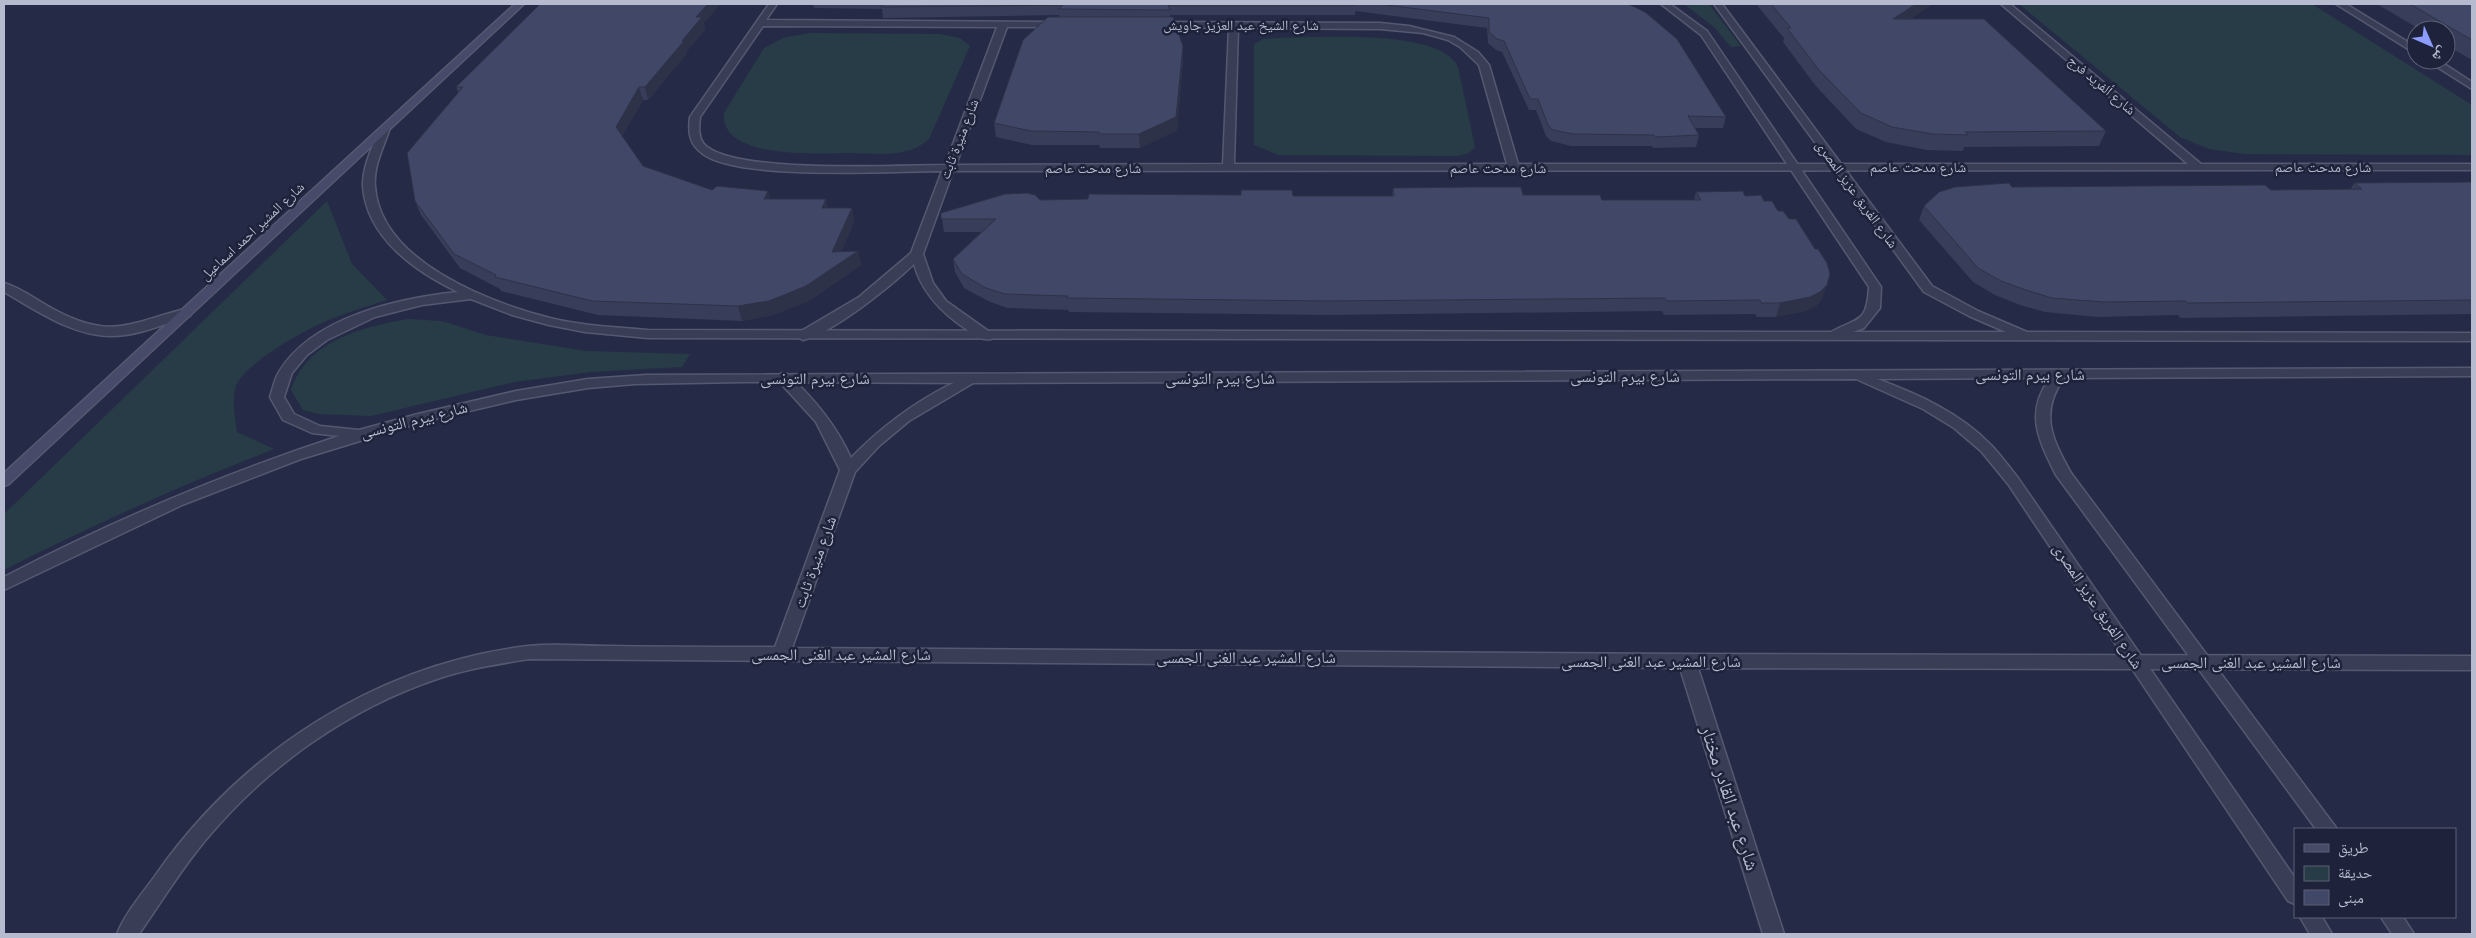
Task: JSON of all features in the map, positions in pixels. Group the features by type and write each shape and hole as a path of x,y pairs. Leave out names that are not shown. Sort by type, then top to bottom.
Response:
{"main road":[{"name":"شارع المشير احمد اسماعيل","path":"4,481 520,4"}],"street":[{"name":"شارع مدحت عاصم","path":"773,4 695,117 691,130 697,144 715,156 733,162 776,168 2472,167"},
{"path":"1664,4 1704,33 1875,287 1874,308 1858,325 1830,337"},
{"name":"شارع الفريق عزيز المصرى","path":"1718,4 1928,289 1958,307 1994,324 2035,337"},
{"name":"شارع ألفريد فرج","path":"2005,4 2198,167"},
{"path":"2340,4 2406,45"},
{"path":"760,23 1070,24"},
{"name":"شارع منيرة ثابت","path":"804,336 871,296 897,275 917,254 1002,24"},
{"name":"شارع الشيخ عبد العزيز جاويش","path":"1147,25 1400,27 1437,33 1459,42 1476,53 1484,65 1514,168"},
{"path":"1228,168 1234,25"},
{"path":"2447,70 2472,86"},
{"path":"386,128 375,154 369,187 377,217 396,246 428,273 473,295 520,314 575,327 648,334 804,336 2472,337"},
{"path":"917,254 922,276 936,298 957,318 986,336"},
{"path":"4,287 80,326 109,332 144,327 185,313"},
{"path":"359,434 316,430 288,417 277,397 285,372 308,347 344,325 386,308 431,298 473,295"},
{"name":"شارع بيرم التونسى","path":"4,584 150,513 256,470 359,434 451,410 541,390 624,380 782,377 973,379 2472,372"},
{"path":"2060,373 2046,393 2042,417 2048,445 2064,475 2325,828"},
{"name":"شارع الفريق عزيز المصرى","path":"1851,374 1901,393 1939,413 1985,448 2013,482 2294,894"},
{"path":"782,377 804,396 822,418 837,443 848,470"},
{"name":"شارع منيرة ثابت","path":"782,654 848,470 874,443 904,418 937,397 973,379"},
{"name":"شارع المشير عبد الغنى الجمسى","path":"127,934 175,865 212,817 268,765 331,721 397,688 464,664 529,652 1687,661 2472,663"},
{"name":"شارع عبد القادر مختار","path":"1687,661 1773,934"},
{"path":"2311,918 2322,934"},
{"path":"2392,918 2404,934"}],"green space":[{"path":"1684,4 1709,4 1741,46 1731,47 1714,27"},
{"path":"2019,4 2312,4 2406,63 2406,70 2417,70 2472,105 2472,155 2244,154 2209,149 2180,137"},
{"path":"809,33 940,34 960,38 970,46 929,139 912,149 900,153 886,154 797,153 755,147 738,140 727,128 724,113 764,48 783,38"},
{"path":"1376,38 1428,46 1447,55 1458,67 1475,147 1469,153 1458,156 1279,155 1254,145 1254,44 1263,39"},
{"path":"327,201 352,264 387,300 338,316 300,334 272,351 239,380 235,389 234,400 237,432 274,449 138,506 4,570 4,514"},
{"path":"408,319 442,321 486,335 586,351 690,354 682,367 591,372 514,382 371,416 318,414 303,410 291,390 299,373 310,359 338,339 355,332"}],"building":[{"path":"540,4 708,4 696,17 702,17 682,41 684,41 645,87 639,87 616,127 643,166 712,190 717,186 768,191 764,199 826,199 822,208 852,208 832,252 858,251 806,286 769,301 738,306 592,301 495,277 496,275 454,254 415,201 407,153 463,87 456,87"},
{"path":"883,4 1356,5 1168,5 1170,10 1058,9 1063,5 881,7"},
{"path":"1379,4 1628,4 1645,12 1677,39 1726,117 1688,116 1699,135 1656,137 1654,135 1573,134 1553,130 1548,125 1538,99 1530,99 1504,41 1497,39 1489,32 1489,18"},
{"path":"1771,4 1916,4 1893,19 1984,19 2106,131 1965,132 1968,135 1933,134 1892,127 1861,113 1819,70 1787,28 1791,28"},
{"path":"2410,4 2472,4 2472,40 2456,31 2456,20 2438,20"},
{"path":"1048,17 1173,17 1183,46 1176,117 1139,134 1031,131 994,123 1023,40"},
{"path":"2472,182 2472,300 2188,303 2186,301 2104,302 2052,298 2001,281 1978,268 1924,206 1939,192 1955,187 2009,183 2012,187 2265,185 2271,190 2362,189 2354,183"},
{"path":"1521,187 1523,195 1600,195 1602,200 1701,200 1696,192 1743,191 1745,196 1761,195 1764,201 1772,201 1778,211 1783,211 1789,219 1796,219 1815,249 1818,249 1827,263 1830,274 1827,285 1820,292 1810,297 1780,303 1761,303 1760,300 1667,301 1665,298 1327,301 1067,298 1068,296 1005,294 986,288 962,274 953,259 996,219 941,219 941,213 1005,194 1027,193 1035,195 1040,200 1088,199 1089,194 1241,195 1241,190 1292,190 1293,196 1394,196 1393,188"}]}
